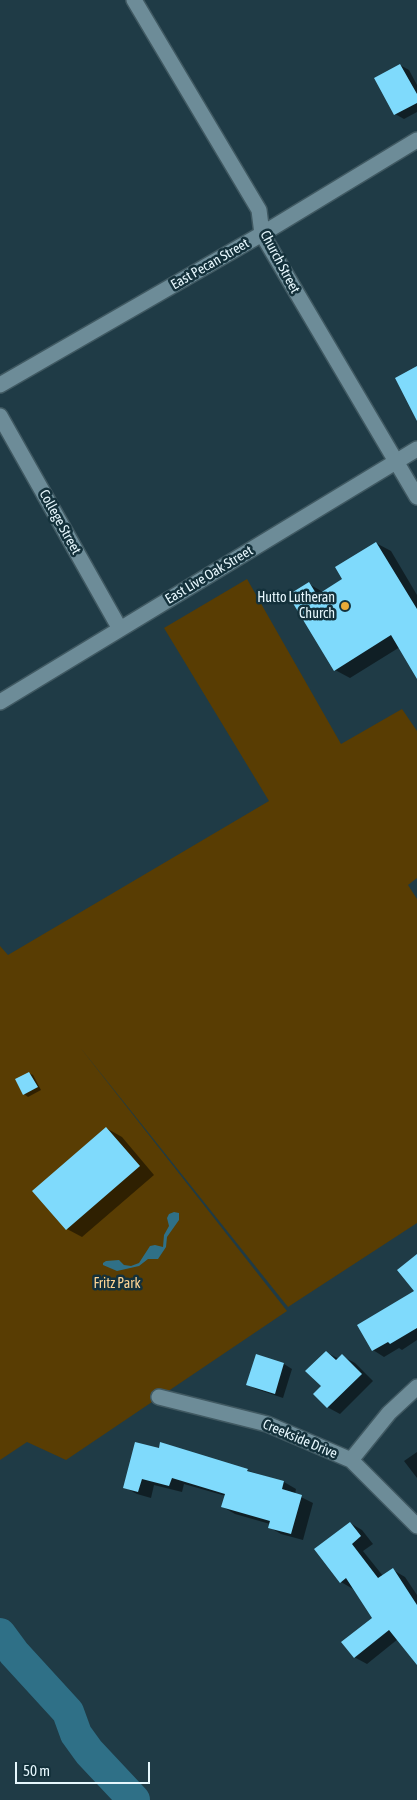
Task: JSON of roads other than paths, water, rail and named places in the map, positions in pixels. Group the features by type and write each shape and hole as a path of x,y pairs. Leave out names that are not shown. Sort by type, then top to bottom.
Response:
{"street":[{"name":"Church Street","path":"134,0 259,210 262,234 417,497"},
{"name":"East Pecan Street","path":"0,385 262,234 417,140"},
{"name":"College Street","path":"0,416 120,629"},
{"name":"East Live Oak Street","path":"0,702 417,449"},
{"path":"351,1460 389,1413 417,1387"},
{"name":"Creekside Drive","path":"159,1397 267,1424 351,1460 417,1526"}],"water":[{"path":"179,1213 179,1220 167,1237 166,1247 158,1259 148,1259 139,1266 117,1271 103,1265 106,1261 119,1260 124,1265 131,1266 139,1263 150,1246 163,1247 164,1235 169,1226 167,1218 169,1214"}],"waterway":[{"path":"0,1634 14,1653 68,1712 76,1734 89,1752 134,1800"}],"place":[{"name":"Hutto Lutheran Church","path":"345,606"}],"park label":[{"name":"Fritz Park","path":"117,1284"}]}
